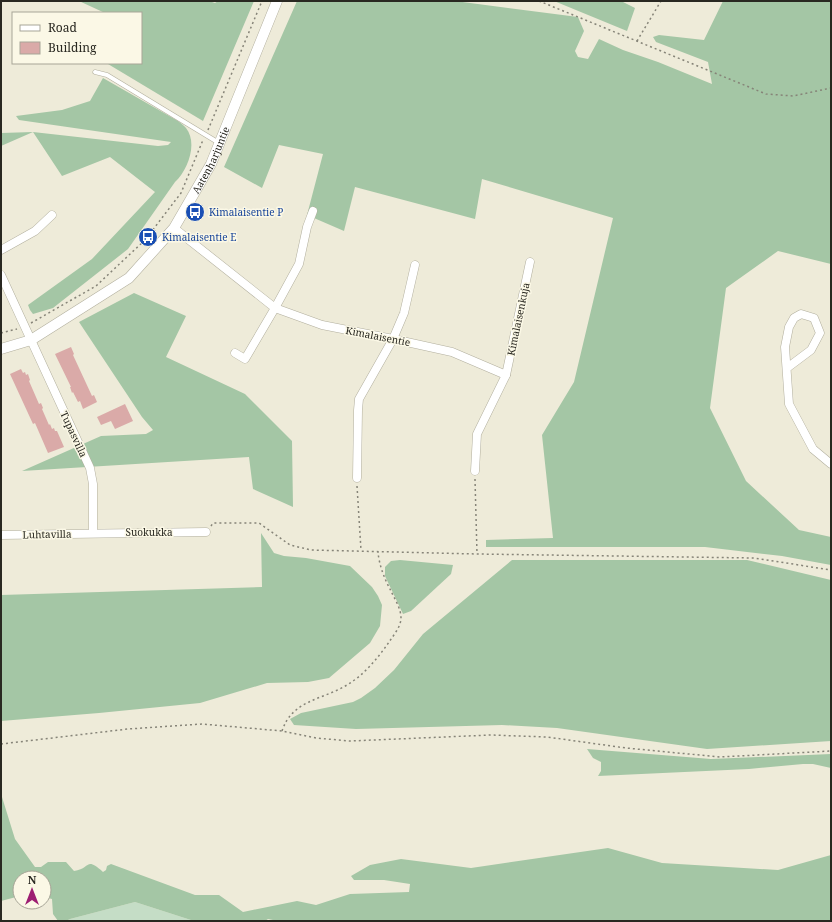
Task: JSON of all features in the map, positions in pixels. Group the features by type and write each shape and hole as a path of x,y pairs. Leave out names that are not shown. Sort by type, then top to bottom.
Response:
{"street":[{"name":"Aatenharjuntie","path":"1,349 31,340 129,278 174,228 211,164 277,1"},
{"path":"235,353 245,359 275,308 299,264 307,227 313,211"},
{"path":"1,250 35,231 52,215"},
{"name":"Kimalaisentie","path":"174,228 275,308 322,325 452,352 506,375"},
{"name":"Kimalaisenkuja","path":"506,375 530,262"},
{"path":"357,478 359,398 393,339 404,313 415,265"},
{"name":"Tupasvilla","path":"1,275 90,468 93,484 93,533"},
{"path":"787,368 811,350 820,333 814,318 801,314 794,318 789,327 786,346 787,368 789,404 813,449 831,464"},
{"path":"475,471 477,434 506,375"},
{"name":"Suokukka","path":"93,533 206,532"},
{"name":"Luhtavilla","path":"1,535 93,533"}],"lane":[{"path":"95,72 107,75 219,144"}],"path":[{"path":"1,333 25,327 96,286 145,240 181,193 262,1"},
{"path":"539,1 766,94 793,96 831,88"},
{"path":"637,41 661,1"},
{"path":"475,471 477,554"},
{"path":"357,478 361,551"},
{"path":"206,532 213,523 259,523 290,544 312,550 754,558 831,570"},
{"path":"282,731 285,722 298,707 346,686 358,678 381,654 399,625 401,616 400,612 379,561 378,552"},
{"path":"1,744 128,729 195,724 282,731 316,738 350,741 491,735 547,737 626,748 720,757 831,751"}],"green space":[{"path":"79,1 209,1 215,3 218,1 254,1 203,121 108,64 142,64 142,12 103,12"},
{"path":"297,1 455,1 578,17 584,31 575,51 578,57 588,59 599,39 623,50 658,62 712,84 708,62 656,42 653,37 659,35 704,40 723,1 831,1 831,264 778,251 726,288 710,408 746,481 799,530 831,537 831,565 782,556 705,547 486,547 486,540 553,538 542,435 574,382 613,218 482,179 475,219 355,187 344,231 307,215 323,154 279,145 262,188 224,167"},
{"path":"554,1 621,1 635,8 627,31"},
{"path":"103,78 178,121 190,134 191,149 184,171 128,249 53,308 33,314 28,305 92,259 155,192 110,157 62,176 33,132 158,146 168,145 171,142 19,120 16,116 62,110 90,101"},
{"path":"33,132 1,146 1,133"},
{"path":"134,293 186,316 166,357 245,394 292,441 293,507 253,489 249,457 22,471 101,436 146,434 153,430 142,417 79,322"},
{"path":"261,533 274,553 284,556 306,558 350,566 372,587 378,596 382,605 380,626 370,643 329,678 308,682 267,683 200,703 1,721 1,595 262,587"},
{"path":"400,560 453,565 451,574 411,611 403,614 385,576 385,567 391,561"},
{"path":"512,560 747,560 831,580 831,741 707,749 557,728 502,725 356,729 294,725 290,719 301,713 353,702 375,688 394,670 423,634"},
{"path":"587,749 711,759 831,754 831,768 813,764 803,764 749,769 598,776 601,771 601,762 593,758"},
{"path":"1,797 15,839 35,867 41,867 48,862 66,862 74,871 90,864 103,872 106,870 107,866 111,864 195,895 219,895 243,912 297,901 316,905 350,894 409,892 410,884 384,880 354,880 351,876 370,865 401,859 471,868 608,848 662,863 778,870 831,855 831,921 278,921 268,919 265,921 194,921 135,902 66,921 58,921 53,914 52,870 12,870 12,898 1,901"},
{"path":"135,902 194,921 66,921 70,919"}],"building":[{"path":"71,347 74,354 73,355 92,396 94,395 97,402 83,409 80,401 78,402 73,392 72,393 71,387 55,354"},
{"path":"21,369 23,373 25,372 26,375 28,374 29,381 39,404 41,403 49,425 50,424 52,429 54,428 55,431 57,431 64,447 48,453 35,423 33,424 10,374"},
{"path":"125,404 133,421 115,429 111,421 101,425 97,417"}],"place":[{"name":"Kimalaisentie P","path":"195,212"},
{"name":"Kimalaisentie E","path":"148,237"}]}
